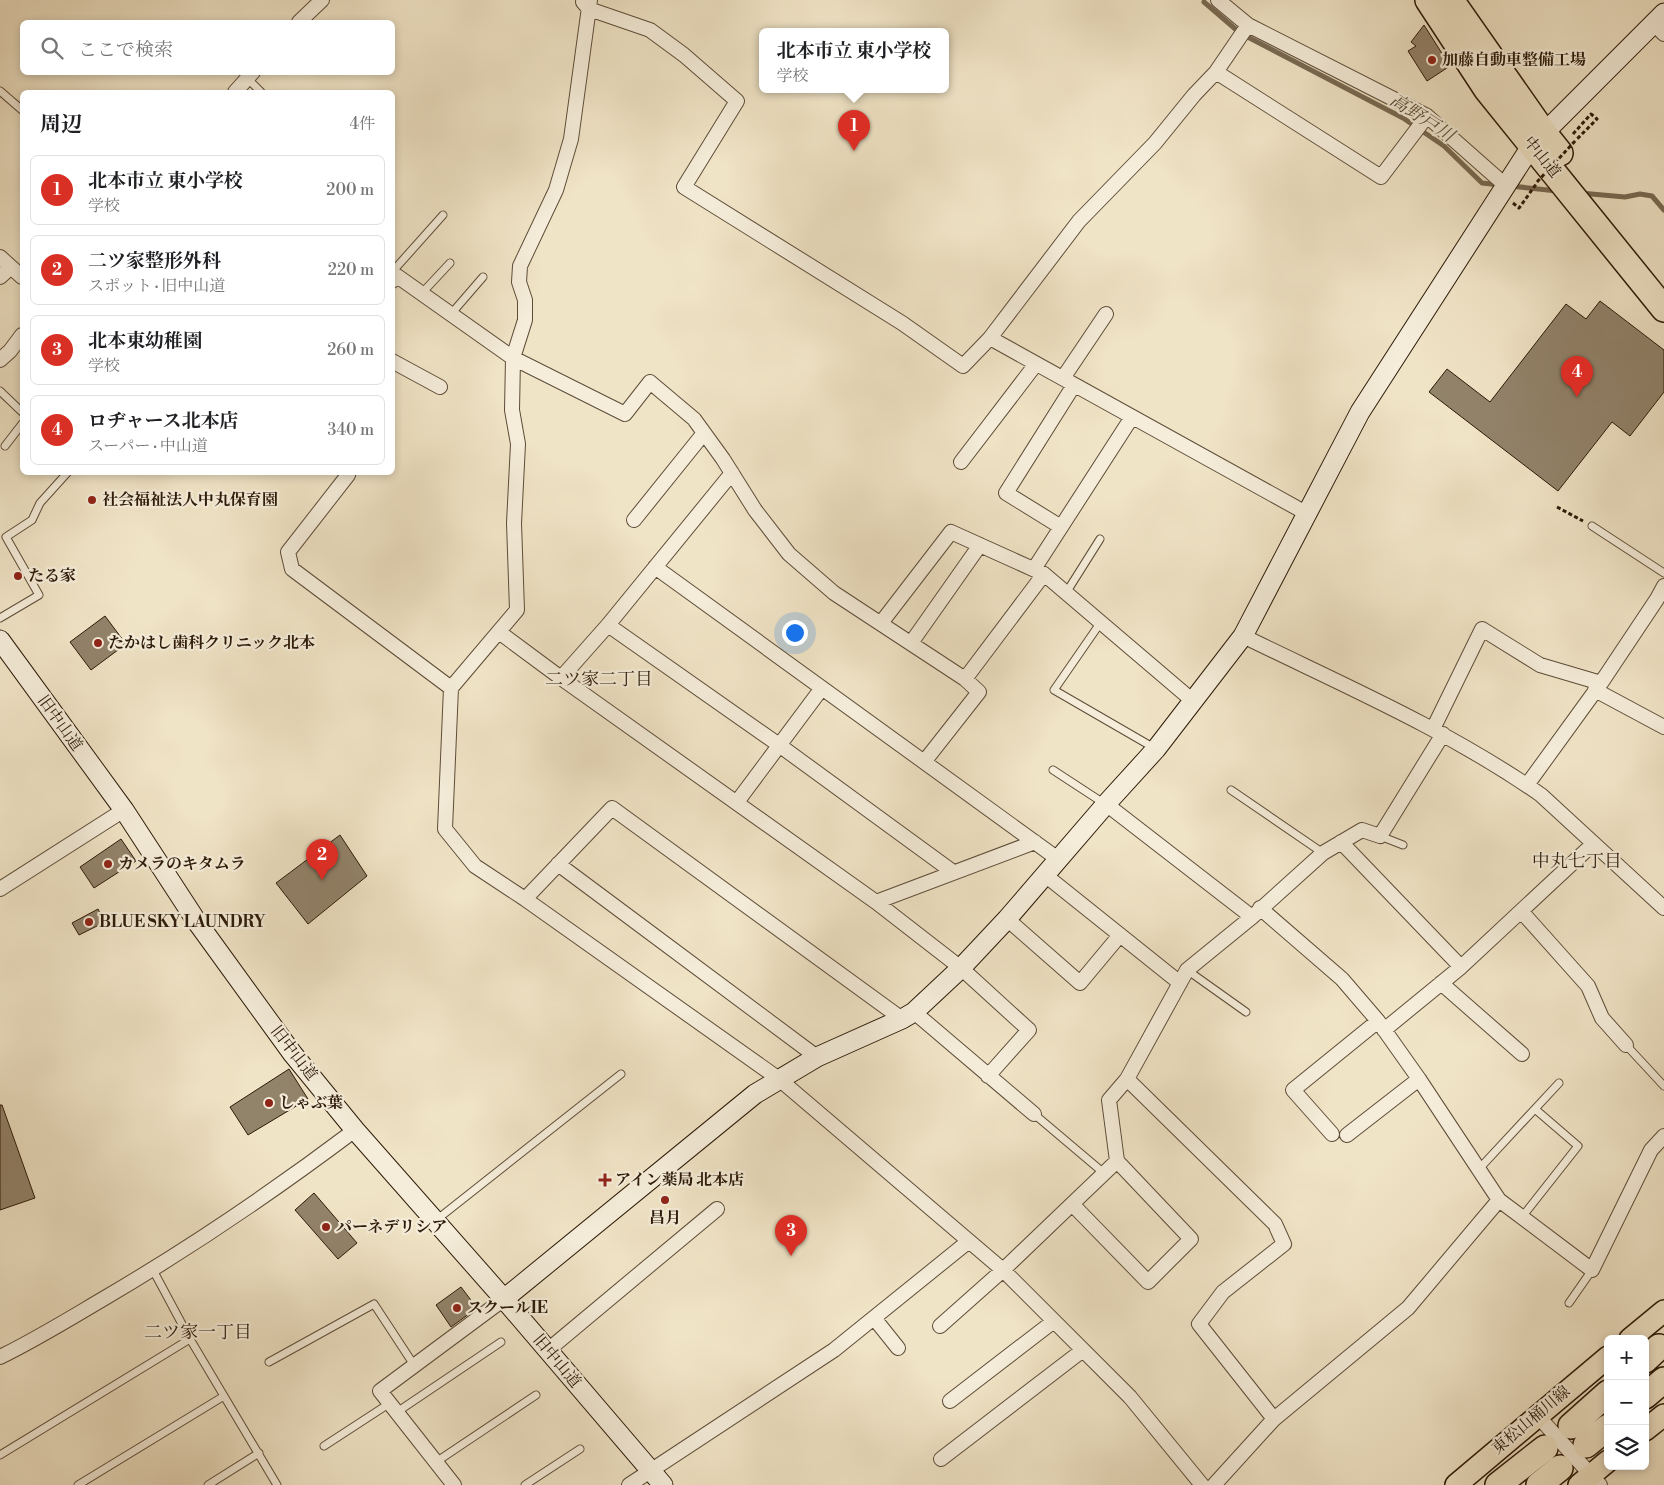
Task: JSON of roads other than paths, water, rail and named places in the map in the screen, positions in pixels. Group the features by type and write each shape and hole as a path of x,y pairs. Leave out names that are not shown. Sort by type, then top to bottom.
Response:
{"highway":[{"name":"中山道","path":"1428,0 1487,90 1538,139 1664,281"},
{"name":"中山道","path":"1451,0 1538,139 1664,309"},
{"path":"1649,1393 1664,1380"},
{"path":"1571,1426 1604,1397"},
{"path":"1586,1446 1604,1430"},
{"path":"1498,1485 1545,1448"},
{"path":"1539,1485 1560,1468"}],"main road":[{"path":"1636,1335 1662,1317"},
{"name":"東松山桶川線","path":"1456,1485 1604,1360"},
{"path":"1649,1427 1664,1415"},
{"path":"1590,1481 1604,1465"}],"street":[{"path":"301,20 322,0"},
{"path":"1218,0 1248,25 1427,116 1511,191"},
{"path":"1202,1485 1130,1397 1003,1270 970,1241 779,1079 525,899 475,866 445,829 452,688 516,610 514,523 518,444 512,410 513,358 525,320 525,300 519,282 520,266 556,190 571,139 586,3 650,30 684,55 736,101 684,188 894,318 963,366 990,338 1079,221 1155,143 1216,72 1248,25"},
{"path":"454,1485 380,1391 504,1299 754,1094 817,1057 908,1016 961,968 1007,919 1156,749 1243,636 1360,412 1511,191 1538,139 1661,24"},
{"path":"1216,72 1381,177 1427,116"},
{"path":"237,90 251,76"},
{"path":"0,277 5,262 20,275"},
{"path":"395,276 513,358 625,414 650,382 694,419 732,473 754,510 790,554 834,593 965,679 979,692 924,762"},
{"path":"1061,527 1006,493 1106,314"},
{"path":"0,360 20,338"},
{"path":"990,338 1306,513"},
{"path":"395,363 440,387"},
{"path":"961,462 1036,364"},
{"path":"965,679 1039,572 1061,527 1132,417"},
{"path":"634,520 704,433"},
{"path":"562,678 608,625 732,473"},
{"path":"347,475 288,552 292,569 452,688"},
{"path":"881,623 951,532 1039,572 1193,701"},
{"path":"911,643 980,545"},
{"path":"655,568 1058,859"},
{"path":"1527,785 1661,601 1664,586"},
{"path":"608,625 779,744 953,872"},
{"path":"1072,1204 1148,1282 1191,1239 1118,1161 1109,1100 1127,1079 1187,970 1323,854 1362,830 1380,836 1438,732 1482,629 1540,666 1598,686 1664,727"},
{"path":"499,632 876,902 961,968 1029,1030 988,1076"},
{"path":"1243,636 1438,732 1527,785 1541,795 1664,908"},
{"name":"旧中山道","path":"0,640 124,810 197,922 292,1053 355,1130 504,1299 663,1485"},
{"path":"736,802 822,688"},
{"path":"1106,804 1256,912 1342,979 1381,1026 1419,1079 1500,1200 1592,1270 1651,1150 1664,1136"},
{"path":"525,899 612,808 908,1016 988,1076 1034,1114"},
{"path":"0,889 124,810"},
{"path":"876,902 1035,842"},
{"path":"1341,842 1461,967"},
{"path":"1332,1134 1293,1090 1461,967 1593,844"},
{"path":"558,864 817,1057"},
{"path":"1044,875 1180,983"},
{"path":"1521,911 1588,986 1602,1018 1626,1045"},
{"path":"1007,919 1080,983 1120,935"},
{"path":"1441,983 1522,1054"},
{"path":"1127,1079 1275,1224 1284,1244 1223,1292 1199,1324 1274,1419"},
{"path":"1347,1136 1419,1079"},
{"path":"0,1357 26,1344 153,1270 290,1179 355,1130"},
{"path":"940,1326 1003,1270 1118,1161"},
{"path":"1214,1485 1274,1419 1408,1308 1500,1200"},
{"path":"548,1350 717,1209"},
{"path":"629,1485 834,1350 970,1241"},
{"path":"874,1318 898,1348"},
{"path":"950,1401 1054,1321"},
{"path":"941,1459 1083,1350"},
{"path":"1537,1415 1590,1481"}],"lane":[{"path":"251,76 260,90"},
{"path":"0,91 20,108"},
{"path":"395,274 443,215"},
{"path":"422,293 450,262"},
{"path":"451,314 483,277"},
{"path":"0,391 20,410"},
{"path":"5,446 20,427"},
{"path":"0,618 40,595 6,537 32,520 40,503 65,475"},
{"path":"1592,526 1664,573"},
{"path":"1066,593 1100,540"},
{"path":"1100,622 1054,690 1156,749"},
{"path":"1054,770 1106,804"},
{"path":"1231,790 1323,854"},
{"path":"1380,836 1403,845"},
{"path":"1187,970 1246,1012"},
{"path":"1626,1045 1664,1086"},
{"path":"435,1221 621,1074"},
{"path":"1479,1169 1559,1083"},
{"path":"1522,1217 1578,1146 1535,1109"},
{"path":"1034,1114 1105,1174"},
{"path":"153,1270 190,1339 277,1485"},
{"path":"1569,1303 1592,1270"},
{"path":"269,1362 374,1304 414,1365"},
{"path":"0,1455 190,1339"},
{"path":"324,1446 393,1408 501,1342"},
{"path":"436,1462 536,1395"},
{"path":"78,1485 224,1396"},
{"path":"525,1485 580,1449"},
{"path":"208,1485 259,1453"}],"waterway":[{"name":"高野戸川","path":"1204,2 1240,33 1403,118 1444,146 1482,183 1500,185"},
{"name":"高野戸川","path":"1511,186 1557,191"},
{"name":"高野戸川","path":"1580,193 1625,197 1640,194 1652,196 1664,210"}],"place":[{"name":"加藤自動車整備工場","path":"1432,60"},
{"name":"北本市立 東小学校","path":"854,151"},
{"name":"ロヂャース北本店","path":"1577,397"},
{"name":"社会福祉法人中丸保育園","path":"92,500"},
{"name":"たる家","path":"18,576"},
{"name":"たかはし歯科クリニック北本","path":"98,643"},
{"name":"カメラのキタムラ","path":"108,864"},
{"name":"二ツ家整形外科","path":"322,880"},
{"name":"BLUE SKY LAUNDRY","path":"89,922"},
{"name":"しゃぶ葉","path":"269,1103"},
{"name":"アイン薬局 北本店","path":"605,1180"},
{"name":"昌月","path":"665,1200"},
{"name":"パーネデリシア","path":"326,1227"},
{"name":"北本東幼稚園","path":"791,1256"},
{"name":"スクールIE","path":"457,1308"}],"district":[{"name":"二ツ家二丁目","path":"599,679"},
{"name":"中丸七丁目","path":"1577,861"},
{"name":"二ツ家一丁目","path":"198,1332"}]}
